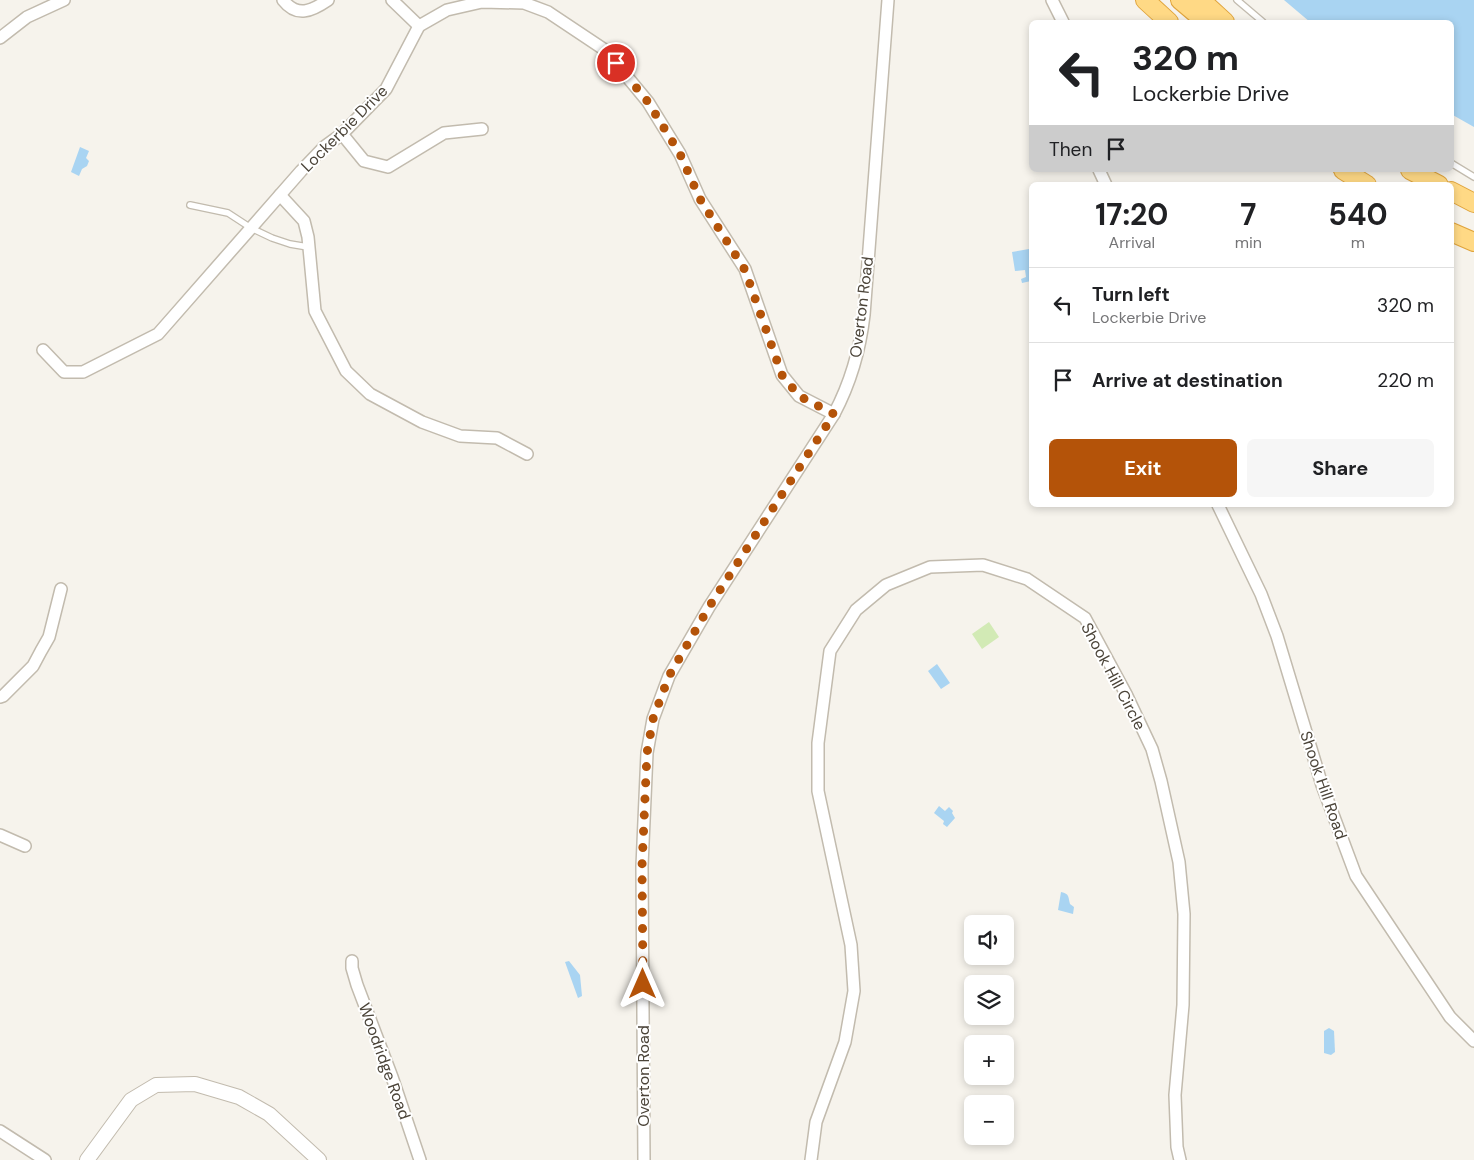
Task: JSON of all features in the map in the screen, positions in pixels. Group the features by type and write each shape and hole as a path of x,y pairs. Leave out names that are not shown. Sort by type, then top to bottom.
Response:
{"highway":[{"path":"1145,0 1166,20"},
{"path":"1180,0 1204,20"},
{"path":"1201,0 1223,20"},
{"path":"1346,172 1362,182"},
{"path":"1414,172 1433,182"},
{"path":"1454,193 1474,203"},
{"path":"1454,233 1474,242"}],"street":[{"path":"0,38 28,17 64,0"},
{"path":"283,0 289,8 301,11 314,10 328,0"},
{"path":"392,0 419,26 447,10 482,2 524,3 548,12 605,50 648,102 680,154 700,199 745,270 782,375 799,396 834,414"},
{"name":"Overton Road","path":"644,1160 642,866 647,753 653,719 669,676 709,607 834,414 848,382 860,343 888,0"},
{"path":"1052,0 1062,20"},
{"name":"Lockerbie Drive","path":"43,350 64,372 83,372 158,334 324,147 342,134 386,89 419,26"},
{"path":"342,134 364,161 388,167 444,133 482,129"},
{"path":"280,195 304,221 315,311 346,371 370,394 422,422 460,436 497,438 527,454"},
{"name":"Shook Hill Road","path":"1219,507 1261,594 1277,636 1322,785 1356,876 1450,1016 1472,1037"},
{"name":"Shook Hill Circle","path":"811,1160 816,1122 845,1042 854,991 851,945 818,791 818,742 830,651 856,610 886,585 930,567 983,565 1027,579 1085,618 1126,694 1152,749 1179,862 1184,914 1182,1005 1175,1095 1177,1147 1180,1160"},
{"path":"0,697 4,696 33,666 49,637 61,589"},
{"path":"0,835 25,846"},
{"name":"Woodridge Road","path":"352,961 357,985 392,1077 420,1160"},
{"path":"88,1160 131,1100 156,1085 195,1084 238,1097 269,1114 318,1160"},
{"path":"0,1131 45,1160"}],"lane":[{"path":"1237,0 1261,20"},
{"path":"1454,165 1474,177"},
{"path":"190,205 228,213 251,228 290,244 308,247"}],"green space":[{"path":"989,622 999,637 982,649 972,634"}],"water":[{"path":"1284,0 1474,0 1474,127 1454,116 1454,20 1308,20"},
{"path":"80,147 89,151 86,158 89,161 79,176 71,172"},
{"path":"1029,249 1029,281 1022,283 1021,279 1026,277 1025,270 1015,271 1012,252"},
{"path":"937,664 950,683 941,689 928,671"},
{"path":"939,806 945,811 949,807 953,811 952,813 955,818 947,827 943,824 944,821 934,813"},
{"path":"1061,892 1068,896 1070,904 1074,907 1073,914 1058,910"},
{"path":"569,961 580,975 582,996 578,998 565,962"},
{"path":"1329,1028 1334,1031 1335,1052 1331,1055 1324,1053 1324,1031"}],"route":[{"path":"616,63 648,102 680,154 700,199 745,270 782,375 799,396 834,414 709,607 669,676 653,719 647,753 642,866 643,984"}]}
